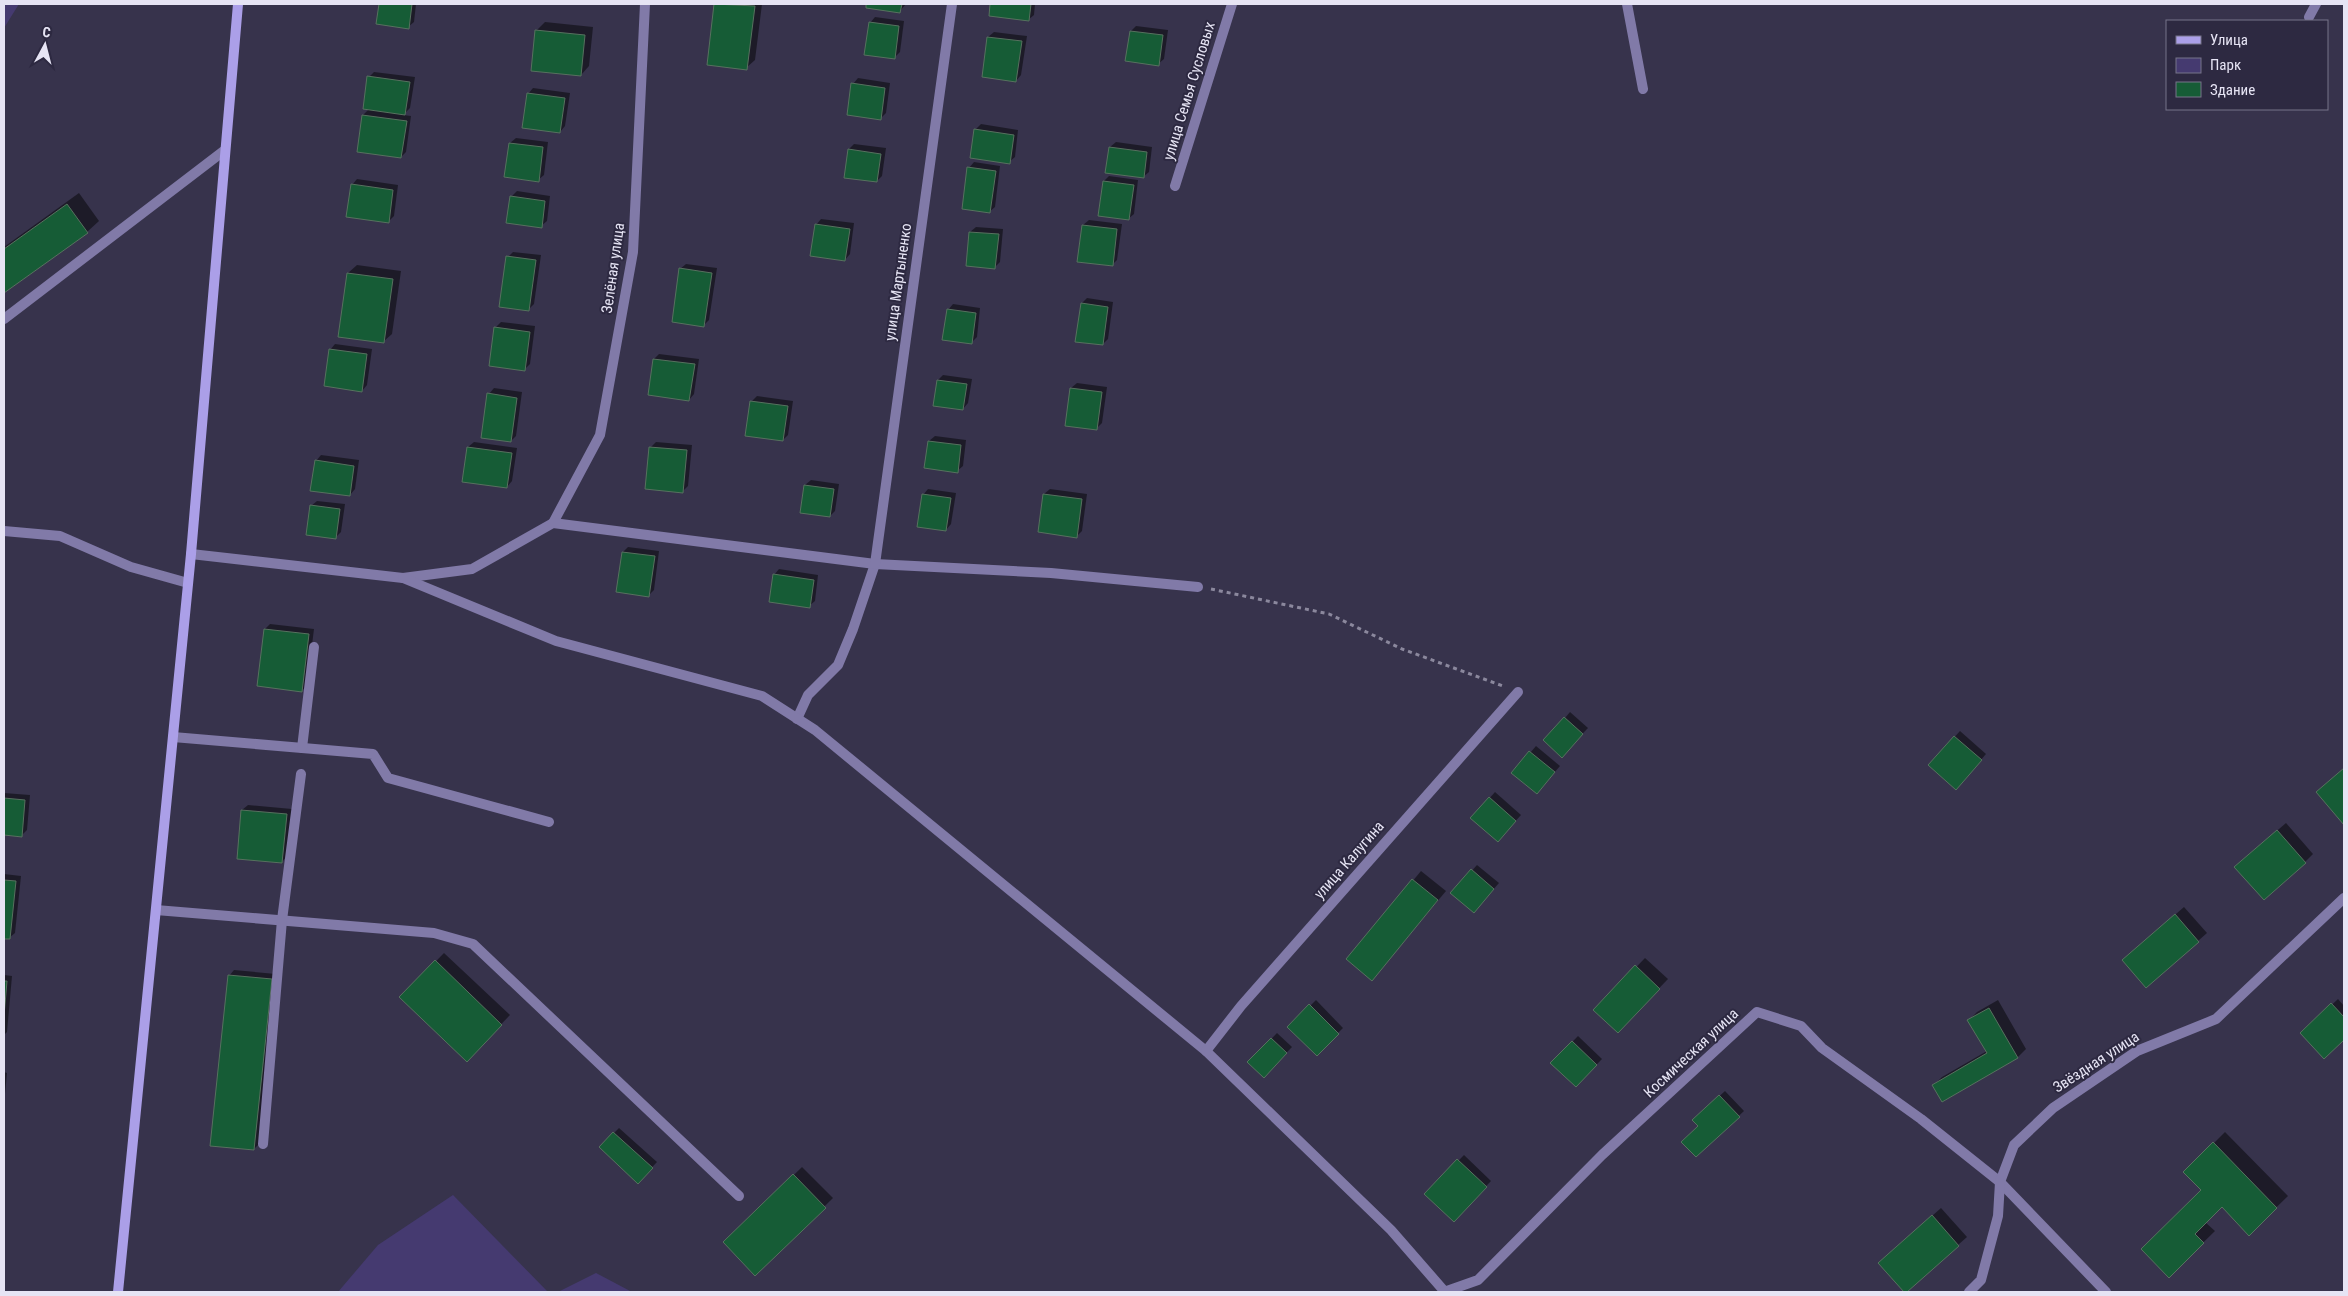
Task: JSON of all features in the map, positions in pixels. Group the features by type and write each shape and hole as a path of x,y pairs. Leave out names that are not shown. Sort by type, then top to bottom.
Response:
{"main road":[{"path":"118,1292 191,554 238,4"}],"street":[{"name":"Зелёная улица","path":"553,523 600,434 633,252 645,4"},
{"name":"улица Мартыненко","path":"797,719 808,695 838,665 853,629 874,564 952,4"},
{"name":"улица Семья Сусловых","path":"1175,186 1232,4"},
{"path":"1627,4 1643,89"},
{"path":"2309,17 2316,4"},
{"path":"4,319 10,312 225,150"},
{"path":"191,554 403,578 472,570 553,523 874,564 1051,574 1198,586"},
{"path":"4,531 60,536 131,566 188,584"},
{"path":"403,578 556,641 762,696 797,719 822,737 1206,1051 1391,1230 1445,1292"},
{"path":"302,748 314,647"},
{"name":"улица Калугина","path":"1206,1051 1240,1006 1518,692"},
{"path":"173,736 373,754 388,778 549,822"},
{"path":"263,1144 282,920 301,774"},
{"name":"Звёздная улица","path":"1969,1292 1981,1280 1998,1216 2000,1182 2014,1145 2053,1108 2137,1050 2216,1019 2344,898"},
{"path":"156,910 434,933 473,944 739,1196"},
{"name":"Космическая улица","path":"1445,1292 1478,1280 1602,1155 1757,1012 1801,1026 1822,1048 1921,1119 2000,1182"},
{"path":"2000,1182 2106,1292"}],"path":[{"path":"1198,586 1329,614 1402,649 1518,692"}],"green space":[{"path":"4,4 19,4 4,28"},
{"path":"453,1195 548,1292 338,1292 378,1245"},
{"path":"596,1273 632,1292 558,1292"}],"building":[{"path":"379,4 412,4 409,29 376,24"},
{"path":"714,4 755,6 747,70 707,65"},
{"path":"866,4 902,4 900,13 866,8"},
{"path":"990,4 1031,4 1029,21 989,16"},
{"path":"869,22 899,26 895,59 864,55"},
{"path":"535,30 585,35 581,76 531,71"},
{"path":"1130,31 1163,35 1159,66 1125,61"},
{"path":"987,37 1022,41 1016,82 982,77"},
{"path":"367,76 410,82 405,115 363,109"},
{"path":"851,83 885,88 881,120 847,115"},
{"path":"527,93 565,98 560,133 522,128"},
{"path":"362,115 407,121 401,158 357,152"},
{"path":"974,129 1014,135 1010,164 970,158"},
{"path":"509,143 543,147 539,182 504,177"},
{"path":"1109,147 1147,152 1144,178 1105,173"},
{"path":"848,149 881,154 877,182 844,178"},
{"path":"967,167 996,171 990,213 962,209"},
{"path":"1103,181 1134,185 1129,220 1098,216"},
{"path":"351,184 393,190 389,223 346,217"},
{"path":"510,196 545,201 542,228 506,223"},
{"path":"67,204 88,233 4,293 4,249"},
{"path":"815,224 850,229 845,261 810,256"},
{"path":"1082,225 1117,229 1113,266 1077,262"},
{"path":"969,232 999,234 995,269 966,266"},
{"path":"506,256 536,260 529,311 499,307"},
{"path":"679,268 712,273 704,327 672,322"},
{"path":"347,273 393,279 384,343 338,337"},
{"path":"1081,303 1108,307 1103,345 1075,342"},
{"path":"947,309 976,313 972,344 942,340"},
{"path":"494,327 530,332 525,371 489,366"},
{"path":"329,349 367,354 362,392 324,386"},
{"path":"653,359 695,364 689,401 648,395"},
{"path":"937,380 967,384 963,410 933,406"},
{"path":"1070,388 1102,392 1097,430 1065,426"},
{"path":"487,393 517,398 511,442 481,438"},
{"path":"750,401 788,406 783,441 745,436"},
{"path":"928,441 961,445 958,473 924,468"},
{"path":"467,447 512,453 507,488 462,482"},
{"path":"649,447 687,450 683,493 645,489"},
{"path":"315,460 354,466 350,496 310,491"},
{"path":"804,485 834,489 830,517 800,513"},
{"path":"922,494 951,498 946,531 917,527"},
{"path":"1043,494 1082,499 1077,538 1038,532"},
{"path":"310,505 340,509 336,539 306,535"},
{"path":"622,552 655,556 649,597 616,592"},
{"path":"773,574 814,580 810,608 769,602"},
{"path":"264,629 309,634 302,692 257,686"},
{"path":"1564,717 1583,734 1562,758 1543,740"},
{"path":"1954,736 1982,760 1956,790 1928,765"},
{"path":"1529,751 1555,772 1537,794 1511,773"},
{"path":"2344,768 2344,825 2316,792"},
{"path":"1489,797 1516,821 1498,842 1470,818"},
{"path":"4,798 25,800 22,837 4,835"},
{"path":"241,810 287,814 282,863 237,859"},
{"path":"2277,830 2306,863 2264,900 2234,867"},
{"path":"1471,869 1494,889 1474,913 1450,893"},
{"path":"1412,879 1438,900 1372,981 1346,959"},
{"path":"4,880 16,881 10,939 4,939"},
{"path":"2175,914 2199,942 2146,988 2122,960"},
{"path":"435,960 502,1025 467,1062 399,997"},
{"path":"1635,965 1660,989 1618,1033 1593,1010"},
{"path":"228,975 272,979 254,1150 210,1146"},
{"path":"4,981 7,981 4,1016"},
{"path":"2331,1003 2344,1017 2344,1040 2324,1059 2300,1033"},
{"path":"1309,1004 1339,1034 1317,1056 1287,1027"},
{"path":"1989,1008 2018,1058 1942,1102 1932,1085 1987,1053 1967,1020"},
{"path":"1271,1038 1287,1053 1264,1078 1247,1062"},
{"path":"1572,1041 1597,1065 1576,1087 1550,1063"},
{"path":"1719,1095 1740,1117 1696,1157 1681,1142 1698,1126 1692,1120"},
{"path":"613,1132 653,1168 638,1184 599,1147"},
{"path":"2213,1142 2277,1208 2249,1236 2222,1207 2195,1234 2204,1243 2169,1278 2141,1249 2201,1190 2183,1172"},
{"path":"1457,1159 1487,1187 1454,1222 1424,1194"},
{"path":"793,1174 826,1208 755,1276 723,1242"},
{"path":"1932,1215 1959,1246 1907,1292 1904,1292 1878,1263"}]}
